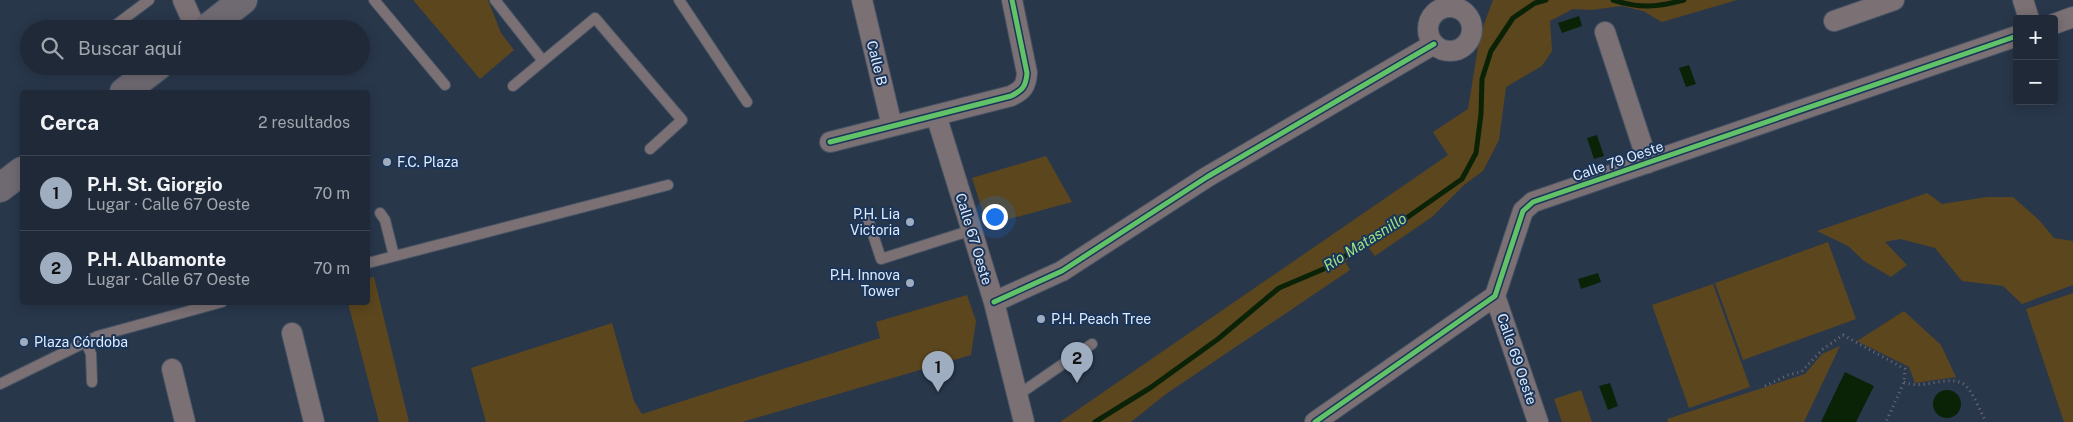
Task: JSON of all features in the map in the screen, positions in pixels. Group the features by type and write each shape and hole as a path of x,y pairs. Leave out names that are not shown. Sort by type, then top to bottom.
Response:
{"main road":[{"path":"126,90 142,75"},
{"path":"0,188 20,173"}],"street":[{"path":"182,0 192,20"},
{"name":"Calle B","path":"862,0 892,126"},
{"path":"830,142 1021,92 1026,84 1027,73 1012,0"},
{"path":"1834,21 1894,0"},
{"path":"2023,0 2028,15"},
{"path":"2058,23 2073,17"},
{"path":"1605,32 1648,163"},
{"name":"Calle 79 Oeste","path":"1495,296 1523,211 1533,202 2013,37"},
{"path":"994,302 1062,271 1207,177 1434,44"},
{"name":"Calle 67 Oeste","path":"936,115 994,302 1024,422"},
{"path":"1315,422 1495,296"},
{"name":"Calle 69 Oeste","path":"1495,296 1538,422"},
{"path":"292,333 314,422"},
{"path":"172,369 185,422"}],"lane":[{"path":"123,20 149,0"},
{"path":"374,0 445,85"},
{"path":"495,0 544,61"},
{"path":"679,0 747,102"},
{"path":"513,86 595,18 682,120 650,149"},
{"path":"370,262 668,185"},
{"path":"380,213 385,220 394,256"},
{"path":"867,216 881,259 972,230"},
{"path":"0,384 98,336 211,305"},
{"path":"86,342 91,354 92,382"},
{"path":"1018,396 1092,344"}],"path":[{"path":"1765,386 1788,375 1801,372 1823,349 1843,335 1905,369 1904,382 1886,422"},
{"path":"1904,382 1914,386 1955,380 1966,385 1986,422"}],"shaded area":[{"path":"413,0 488,0 501,33 514,50 480,79"},
{"path":"1493,0 1737,0 1662,22 1643,11 1622,6 1591,10 1573,9 1550,21 1552,51 1542,66 1506,87 1499,140 1483,171 1464,185 1432,217 1375,256 1367,246 1345,261 1350,270 1166,394 1131,422 1060,422 1448,155 1433,132 1468,109 1480,35"},
{"path":"1579,16 1582,26 1562,33 1558,23"},
{"path":"1689,65 1696,84 1686,87 1679,68"},
{"path":"1597,135 1604,156 1594,159 1587,138"},
{"path":"1046,156 1072,202 987,225 972,178"},
{"path":"1927,193 1942,204 1987,197 2013,197 2039,220 2054,238 2073,241 2073,285 2022,304 2003,286 1962,281 1935,248 1900,239 1885,242 1907,265 1891,277 1864,261 1848,246 1817,231"},
{"path":"1828,242 1856,319 1743,360 1715,283"},
{"path":"1598,273 1601,282 1581,289 1578,279"},
{"path":"374,277 409,422 379,422 349,305 370,305 370,278"},
{"path":"1713,284 1750,387 1689,408 1652,305"},
{"path":"2073,293 2073,422 2064,422 2026,309"},
{"path":"967,295 976,321 971,355 742,422 486,422 471,368 612,323 634,401 642,414 880,338 876,322"},
{"path":"1904,311 1941,345 1956,377 1915,383 1909,367 1857,341"},
{"path":"1840,346 1804,422 1668,422 1667,419 1805,374 1822,354"},
{"path":"1845,372 1874,386 1856,422 1821,422"},
{"path":"1610,383 1618,406 1608,410 1599,386"},
{"path":"1581,390 1592,422 1562,422 1554,399"},
{"path":"1947,390 1957,394 1961,404 1957,414 1947,418 1937,414 1933,404 1937,394"}],"waterway":[{"name":"Río Matasnillo","path":"1095,422 1150,388 1218,339 1279,288 1326,268 1405,219 1462,179 1476,153 1481,114 1482,79 1491,51 1513,18 1535,3 1546,0"},
{"name":"Río Matasnillo","path":"1613,0 1641,6 1684,0"}],"cycle path":[{"path":"830,142 1011,96 1018,92 1025,84 1027,73 1012,0"},
{"path":"1315,422 1495,296 1523,211 1533,202 2013,37"},
{"path":"994,302 1062,271 1207,177 1434,44"}],"place":[{"name":"F.C. Plaza","path":"387,162"},
{"name":"P.H. Lia Victoria","path":"910,222"},
{"name":"P.H. Innova Tower","path":"910,283"},
{"name":"P.H. Peach Tree","path":"1041,319"},
{"name":"Plaza Córdoba","path":"24,342"},
{"name":"P.H. Albamonte","path":"1077,383"},
{"name":"P.H. St. Giorgio","path":"938,392"}]}
